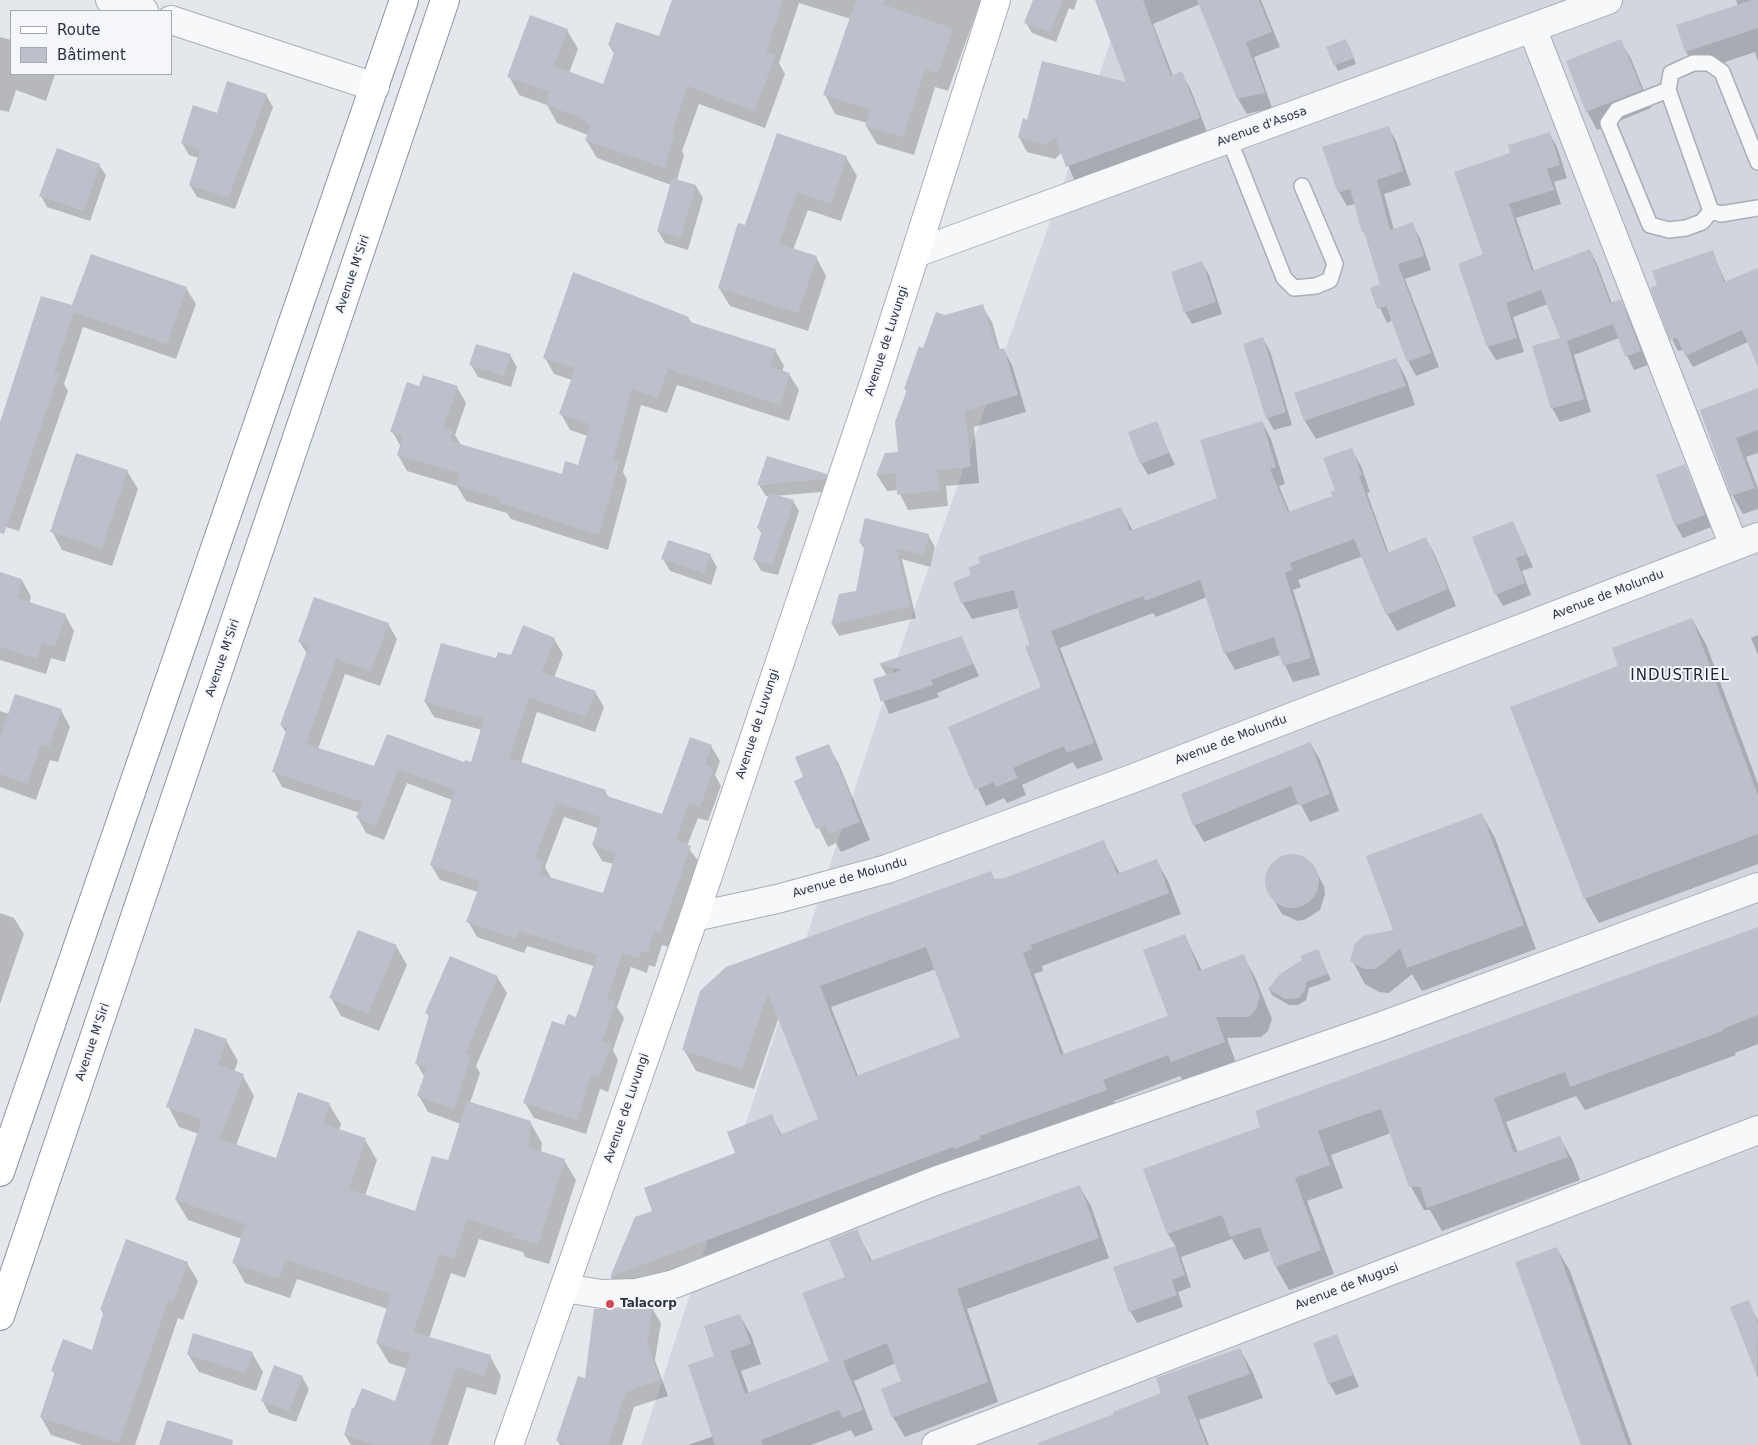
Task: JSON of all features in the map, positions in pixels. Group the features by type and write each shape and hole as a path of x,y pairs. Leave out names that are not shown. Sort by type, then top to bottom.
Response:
{"main road":[{"path":"0,1172 404,0"},
{"name":"Avenue M'Siri","path":"0,1316 445,0"},
{"name":"Avenue de Luvungi","path":"509,1445 694,917 916,253 996,0"}],"street":[{"path":"110,0 141,10"},
{"name":"Avenue d'Asosa","path":"916,253 1608,0"},
{"path":"172,20 374,87"},
{"path":"1532,28 1746,542"},
{"name":"Avenue de Molundu","path":"694,917 777,899 887,869 1134,778 1746,542"},
{"path":"564,1288 602,1294 636,1293 674,1284 935,1182 1382,1026 1758,887"},
{"name":"Avenue de Mugusi","path":"936,1445 1758,1130"}],"lane":[{"path":"1711,211 1668,90 1671,73 1693,63 1709,63 1722,72 1758,162"},
{"path":"1668,90 1617,110 1608,123 1650,225 1669,230 1686,228 1702,222 1711,211"},
{"path":"1229,139 1284,278 1294,288 1316,286 1330,280 1335,264 1302,186"},
{"path":"1711,211 1722,214 1758,208"}],"shaded area":[{"path":"1124,0 1758,0 1758,1445 641,1445 900,650 1065,179"}],"building":[{"path":"672,0 783,0 766,52 776,55 754,111 688,86 671,134 674,135 665,168 585,140 591,125 574,115 546,105 550,92 507,77 530,15 568,29 554,66 603,84 615,50 608,45 616,22 659,36"},
{"path":"856,0 884,0 882,4 953,29 938,73 925,69 903,137 865,126 870,109 823,95"},
{"path":"1033,0 1063,0 1050,32 1024,23"},
{"path":"1095,0 1143,0 1171,76 1182,71 1200,118 1066,167 1055,136 1046,145 1018,137 1023,118 1027,120 1042,61 1126,82"},
{"path":"1197,0 1259,0 1272,32 1246,42 1265,93 1237,99"},
{"path":"1752,0 1758,0 1758,28 1685,52 1676,25"},
{"path":"1346,39 1354,58 1334,66 1326,47"},
{"path":"1621,39 1642,90 1586,112 1566,61"},
{"path":"227,81 267,94 228,198 189,185 200,150 181,143 193,105 217,113"},
{"path":"1389,126 1403,171 1377,180 1390,230 1413,222 1424,256 1398,264 1431,353 1407,362 1386,306 1377,309 1370,288 1380,284 1364,232 1362,233 1350,189 1338,193 1322,147"},
{"path":"1550,132 1560,165 1547,169 1554,190 1509,204 1532,271 1590,249 1610,303 1621,299 1641,351 1625,357 1613,324 1567,341 1584,399 1551,409 1532,346 1560,338 1541,290 1506,303 1517,338 1487,347 1458,264 1483,254 1454,172 1510,153 1508,145"},
{"path":"777,133 847,156 831,204 797,192 779,244 817,256 798,313 718,288 738,223 745,225"},
{"path":"57,148 100,164 84,211 39,196"},
{"path":"672,178 696,185 681,238 657,231"},
{"path":"1713,250 1724,282 1758,268 1758,367 1742,330 1685,356 1677,338 1670,340 1650,288 1657,285 1652,271"},
{"path":"91,254 187,287 167,344 74,312 54,372 59,374 4,534 0,533 0,422 41,296 72,305"},
{"path":"1202,261 1216,302 1184,313 1171,272"},
{"path":"573,272 689,317 687,321 776,349 770,367 790,373 780,405 668,369 658,398 632,389 613,461 619,462 599,535 500,503 501,499 456,485 459,473 397,455 403,436 390,432 407,382 419,386 423,375 458,386 443,428 453,430 450,441 562,474 565,461 578,465 590,424 559,414 575,368 543,358"},
{"path":"983,304 997,350 1004,348 1018,395 965,411 971,467 937,470 939,490 897,495 896,473 876,475 885,453 898,452 895,422 907,390 904,389 919,346 923,348 936,312 945,315"},
{"path":"1263,337 1286,412 1266,419 1243,344"},
{"path":"476,344 511,354 504,376 469,365"},
{"path":"1396,358 1406,386 1304,421 1294,393"},
{"path":"1758,388 1758,430 1736,438 1755,488 1731,496 1700,410"},
{"path":"1157,421 1169,453 1140,464 1128,432"},
{"path":"1262,421 1276,467 1270,469 1288,512 1332,496 1330,492 1335,490 1323,458 1352,448 1362,475 1359,476 1387,553 1426,537 1448,589 1386,615 1354,539 1290,563 1293,570 1285,573 1311,658 1283,666 1274,637 1224,654 1200,580 1145,601 1143,596 1051,631 1094,743 1066,753 1064,746 1013,768 1018,778 996,787 994,782 975,790 948,727 1041,687 1025,646 1030,644 1020,617 1014,590 961,603 953,582 971,575 968,568 980,563 978,557 1121,507 1130,531 1217,498 1200,440"},
{"path":"76,453 128,470 102,548 50,532"},
{"path":"767,456 827,474 825,479 757,485"},
{"path":"1685,464 1705,515 1675,526 1656,475"},
{"path":"769,493 794,500 772,565 753,560 762,530 757,528"},
{"path":"865,518 929,534 924,555 896,548 910,606 831,625 839,594 856,591 865,544 859,543"},
{"path":"1513,521 1527,554 1516,558 1525,583 1495,595 1472,537"},
{"path":"668,540 711,554 704,573 661,559"},
{"path":"0,572 22,579 17,598 66,614 55,646 42,642 37,659 0,647"},
{"path":"314,597 389,623 371,671 336,659 306,744 374,766 387,734 464,762 465,760 471,762 484,719 424,702 441,643 496,658 498,652 511,655 523,625 555,638 542,672 596,691 586,717 529,697 509,758 606,790 604,795 662,814 690,737 712,745 705,764 713,770 700,807 689,803 676,840 691,846 675,892 660,933 654,931 647,952 641,951 639,958 622,953 607,999 616,1002 602,1041 611,1044 599,1077 591,1075 577,1120 523,1103 552,1021 564,1025 568,1014 576,1017 597,955 519,931 516,939 466,922 481,881 430,865 455,790 398,769 376,826 356,818 363,802 272,772 287,728 280,725 309,645 298,642","holes":["556,802 601,817 592,845 616,853 603,893 539,874 543,861 535,858"]},
{"path":"1692,618 1758,795 1758,834 1584,899 1510,707 1618,666 1612,648"},
{"path":"962,636 973,664 931,680 933,685 881,702 873,679 902,670 878,664"},
{"path":"15,694 62,709 49,747 41,744 27,784 0,774 0,737"},
{"path":"1310,742 1330,794 1299,806 1291,786 1193,826 1181,794"},
{"path":"829,744 860,822 829,834 826,825 816,829 794,781 803,777 795,757"},
{"path":"1482,813 1524,925 1407,968 1400,949 1376,969 1364,969 1350,961 1355,944 1363,936 1393,930 1366,856"},
{"path":"1104,840 1117,874 1157,859 1169,893 1031,945 1032,949 1023,953 1061,1055 1168,1016 1143,950 1185,934 1199,971 1244,954 1260,997 1256,1010 1249,1017 1216,1017 1225,1042 1171,1062 1168,1055 1103,1080 1107,1090 980,1136 981,1139 954,1149 953,1147 610,1277 635,1217 652,1211 644,1188 735,1153 727,1132 772,1114 780,1135 818,1119 768,993 742,1069 682,1050 700,991 726,967 991,871 994,879 1005,878","holes":["926,947 960,1037 856,1076 820,986"]},
{"path":"1287,854 1297,854 1307,858 1315,866 1319,881 1315,896 1307,904 1297,908 1287,908 1277,904 1269,896 1265,886 1265,876 1269,866 1277,858"},
{"path":"1758,927 1758,1015 1723,1029 1723,1031 1570,1087 1565,1072 1494,1098 1514,1153 1560,1136 1568,1157 1427,1208 1420,1187 1409,1187 1381,1109 1318,1131 1330,1165 1295,1178 1321,1250 1275,1267 1260,1227 1230,1237 1222,1215 1167,1234 1143,1169 1260,1127 1255,1111"},
{"path":"358,930 397,945 368,1014 329,998"},
{"path":"1318,949 1328,974 1306,982 1305,990 1299,998 1285,999 1268,989 1280,974 1302,960 1300,956"},
{"path":"450,956 498,976 465,1054 471,1056 454,1109 417,1096 427,1067 415,1064 429,1015 425,1013"},
{"path":"195,1028 227,1039 218,1065 244,1074 220,1139 276,1158 298,1092 330,1103 323,1124 366,1138 349,1189 415,1211 432,1156 448,1160 467,1101 531,1121 528,1147 565,1159 538,1244 512,1237 514,1234 467,1219 454,1259 440,1254 413,1332 491,1355 484,1376 456,1367 430,1445 377,1445 344,1435 352,1408 354,1408 362,1388 395,1401 411,1354 376,1343 391,1294 286,1260 279,1279 232,1263 246,1224 175,1200 202,1119 166,1107"},
{"path":"1080,1185 1099,1238 957,1289 988,1382 892,1418 881,1389 901,1381 887,1343 843,1361 863,1410 842,1418 839,1410 761,1440 763,1445 715,1445 688,1365 714,1356 704,1326 740,1314 751,1344 730,1351 745,1394 829,1361 802,1293 845,1277 829,1240 857,1229 870,1261"},
{"path":"126,1239 188,1262 173,1302 168,1301 119,1443 40,1417 55,1372 51,1371 63,1339 92,1350 104,1311 100,1310"},
{"path":"1175,1246 1185,1275 1172,1280 1177,1295 1129,1312 1113,1267"},
{"path":"1557,1247 1628,1445 1581,1445 1515,1262"},
{"path":"1749,1300 1758,1324 1757,1376 1730,1307"},
{"path":"652,1306 647,1343 660,1380 626,1392 608,1445 569,1445 556,1441 578,1376 585,1378 594,1309 636,1309"},
{"path":"193,1333 253,1352 245,1373 187,1354"},
{"path":"1337,1334 1353,1375 1328,1384 1313,1343"},
{"path":"1240,1348 1250,1374 1187,1396 1207,1445 1038,1445 1038,1443 1114,1414 1113,1412 1161,1393 1156,1378"},
{"path":"274,1365 303,1376 289,1411 261,1401"},
{"path":"167,1420 233,1440 232,1445 159,1445"}],"place":[{"name":"Talacorp","path":"610,1304"}],"district":[{"name":"INDUSTRIEL","path":"1680,676"}]}
